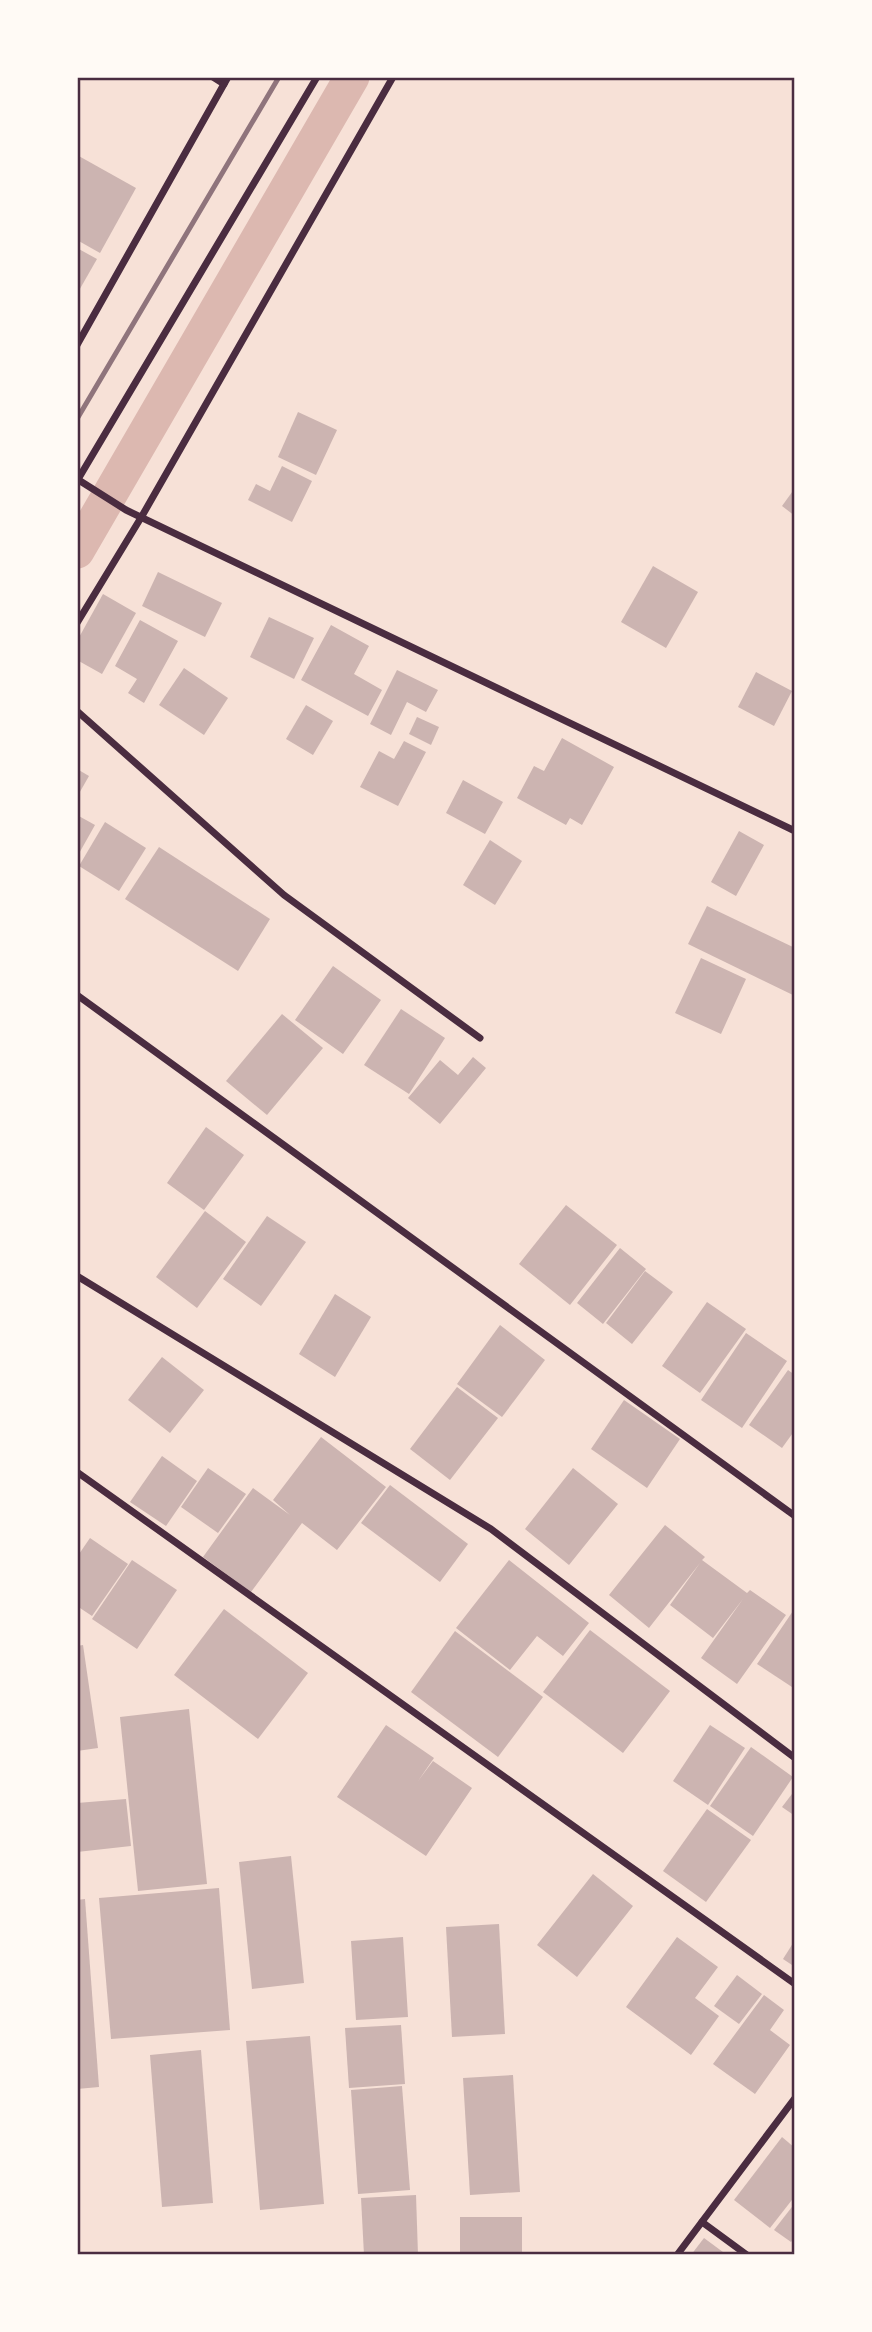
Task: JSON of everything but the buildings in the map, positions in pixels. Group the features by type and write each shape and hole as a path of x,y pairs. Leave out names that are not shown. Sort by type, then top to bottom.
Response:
{"street":[{"path":"77,345 226,80 214,77"},
{"path":"317,77 79,481 127,510 795,831"},
{"path":"77,624 142,516 393,77"},
{"path":"77,711 284,895 480,1038"},
{"path":"77,995 795,1516"},
{"path":"77,1276 491,1529 795,1758"},
{"path":"77,1472 795,1984"},
{"path":"677,2255 795,2098"},
{"path":"702,2222 747,2255"}],"waterway":[{"path":"77,551 352,77"}],"railway":[{"path":"77,419 279,77"}]}
